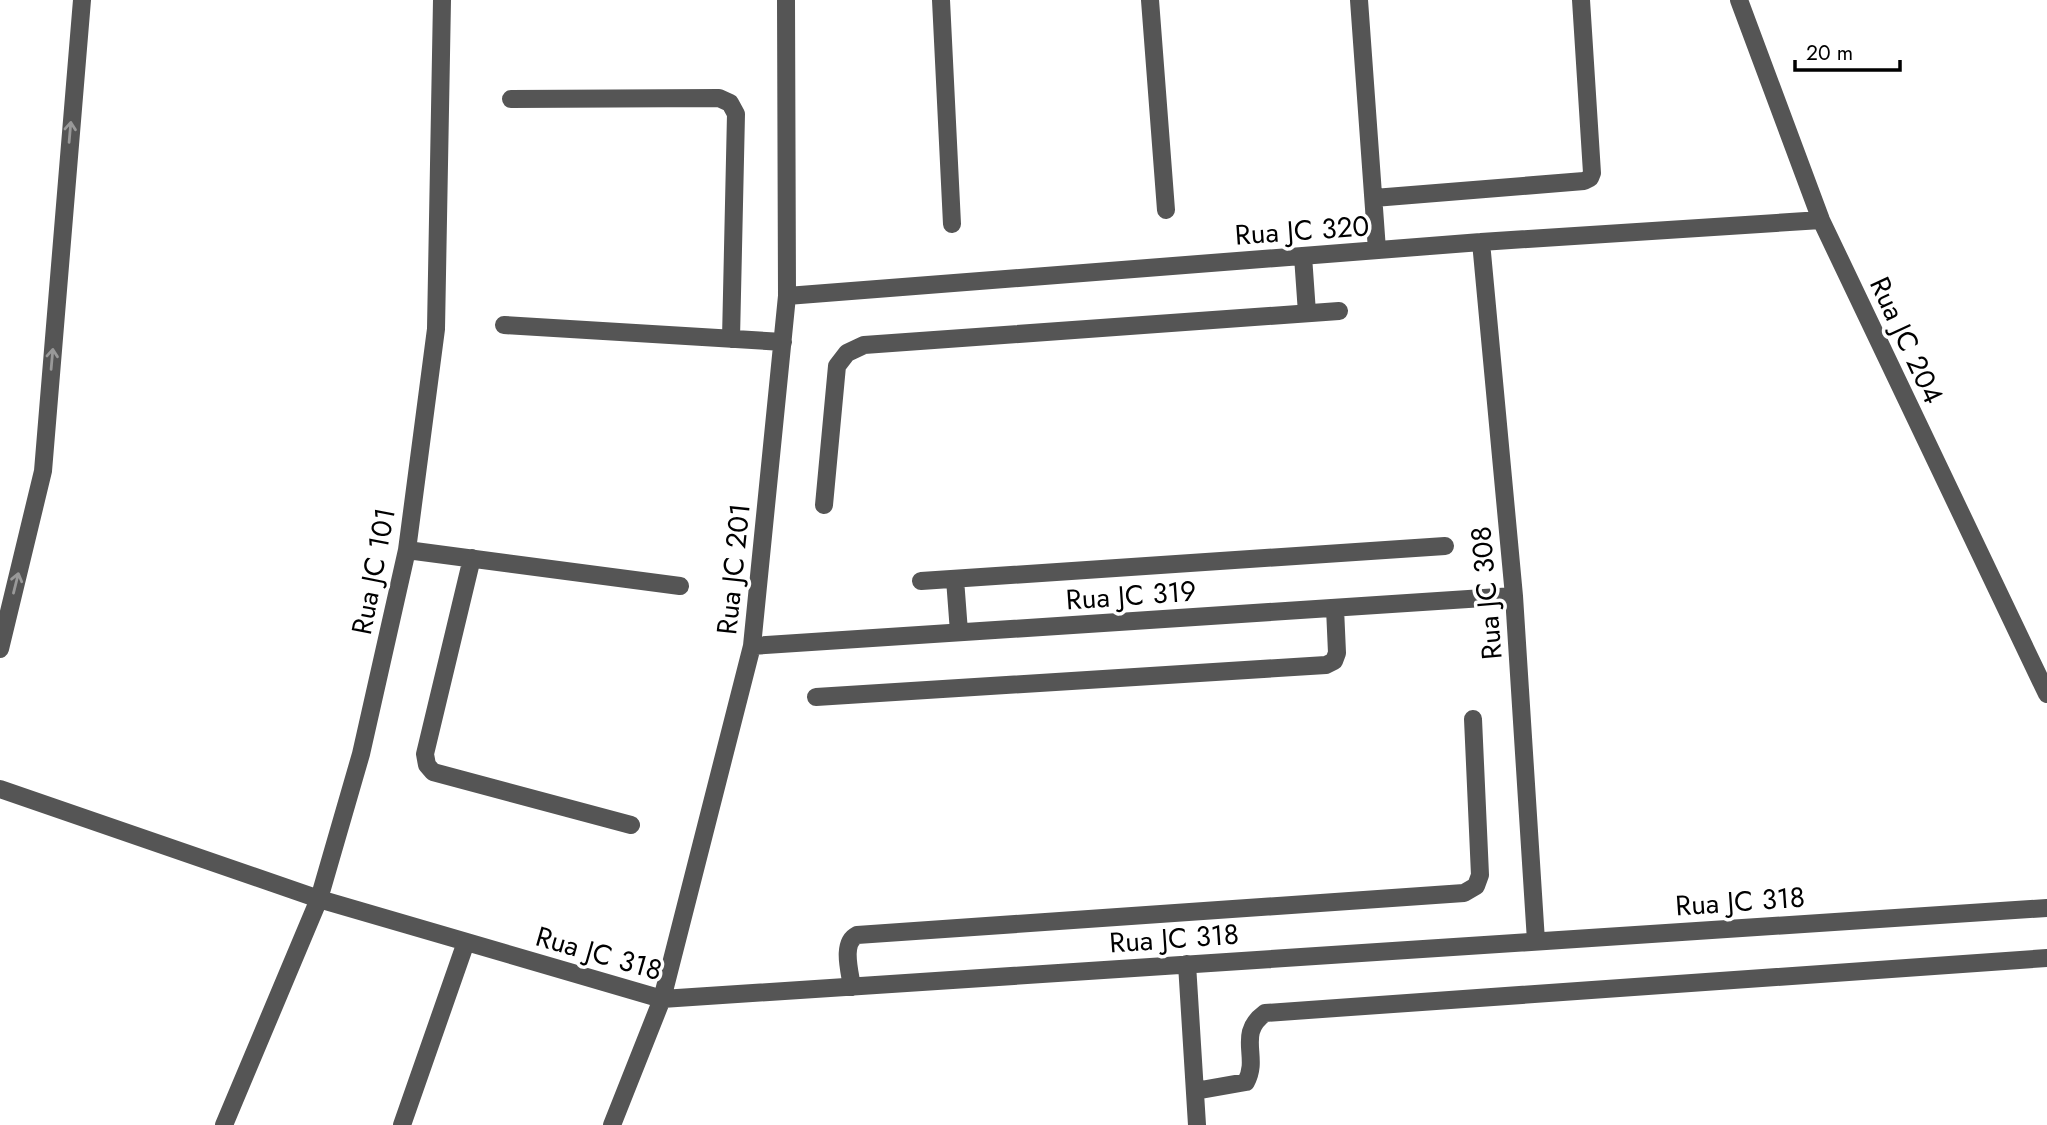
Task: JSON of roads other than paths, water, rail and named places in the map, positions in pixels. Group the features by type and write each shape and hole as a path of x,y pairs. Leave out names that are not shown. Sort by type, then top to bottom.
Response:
{"street":[{"path":"0,649 43,471 82,0"},
{"name":"Rua JC 101","path":"224,1125 319,899 361,754 407,550 436,329 442,0"},
{"name":"Rua JC 201","path":"612,1125 662,999 752,646 787,296 786,0"},
{"path":"941,0 952,224"},
{"path":"1150,0 1166,210"},
{"path":"1359,0 1377,250"},
{"path":"1374,198 1584,181 1590,178 1592,173 1581,0"},
{"name":"Rua JC 204","path":"1739,0 1821,220 2047,694"},
{"path":"511,99 719,98 730,103 736,114 730,339"},
{"name":"Rua JC 320","path":"787,296 1480,242 1821,220"},
{"name":"Rua JC 308","path":"1480,242 1514,596 1536,941"},
{"path":"1303,256 1307,313"},
{"path":"824,505 837,366 847,353 864,345 1339,311"},
{"path":"504,325 783,342"},
{"path":"921,581 1445,546"},
{"path":"407,550 680,586"},
{"path":"472,558 425,754 427,765 433,772 631,825"},
{"path":"956,579 959,632"},
{"name":"Rua JC 319","path":"752,646 1514,596"},
{"path":"816,696 1326,665 1334,661 1337,653 1335,608"},
{"path":"852,987 848,946 851,938 857,935 1464,893 1476,886 1480,875 1473,719"},
{"name":"Rua JC 318","path":"0,789 319,899 662,999 2047,908"},
{"path":"402,1125 466,942"},
{"path":"1195,1091 1246,1082 1250,1075 1250,1030 1256,1019 1265,1013 2047,958"},
{"path":"1187,964 1197,1125"}]}
